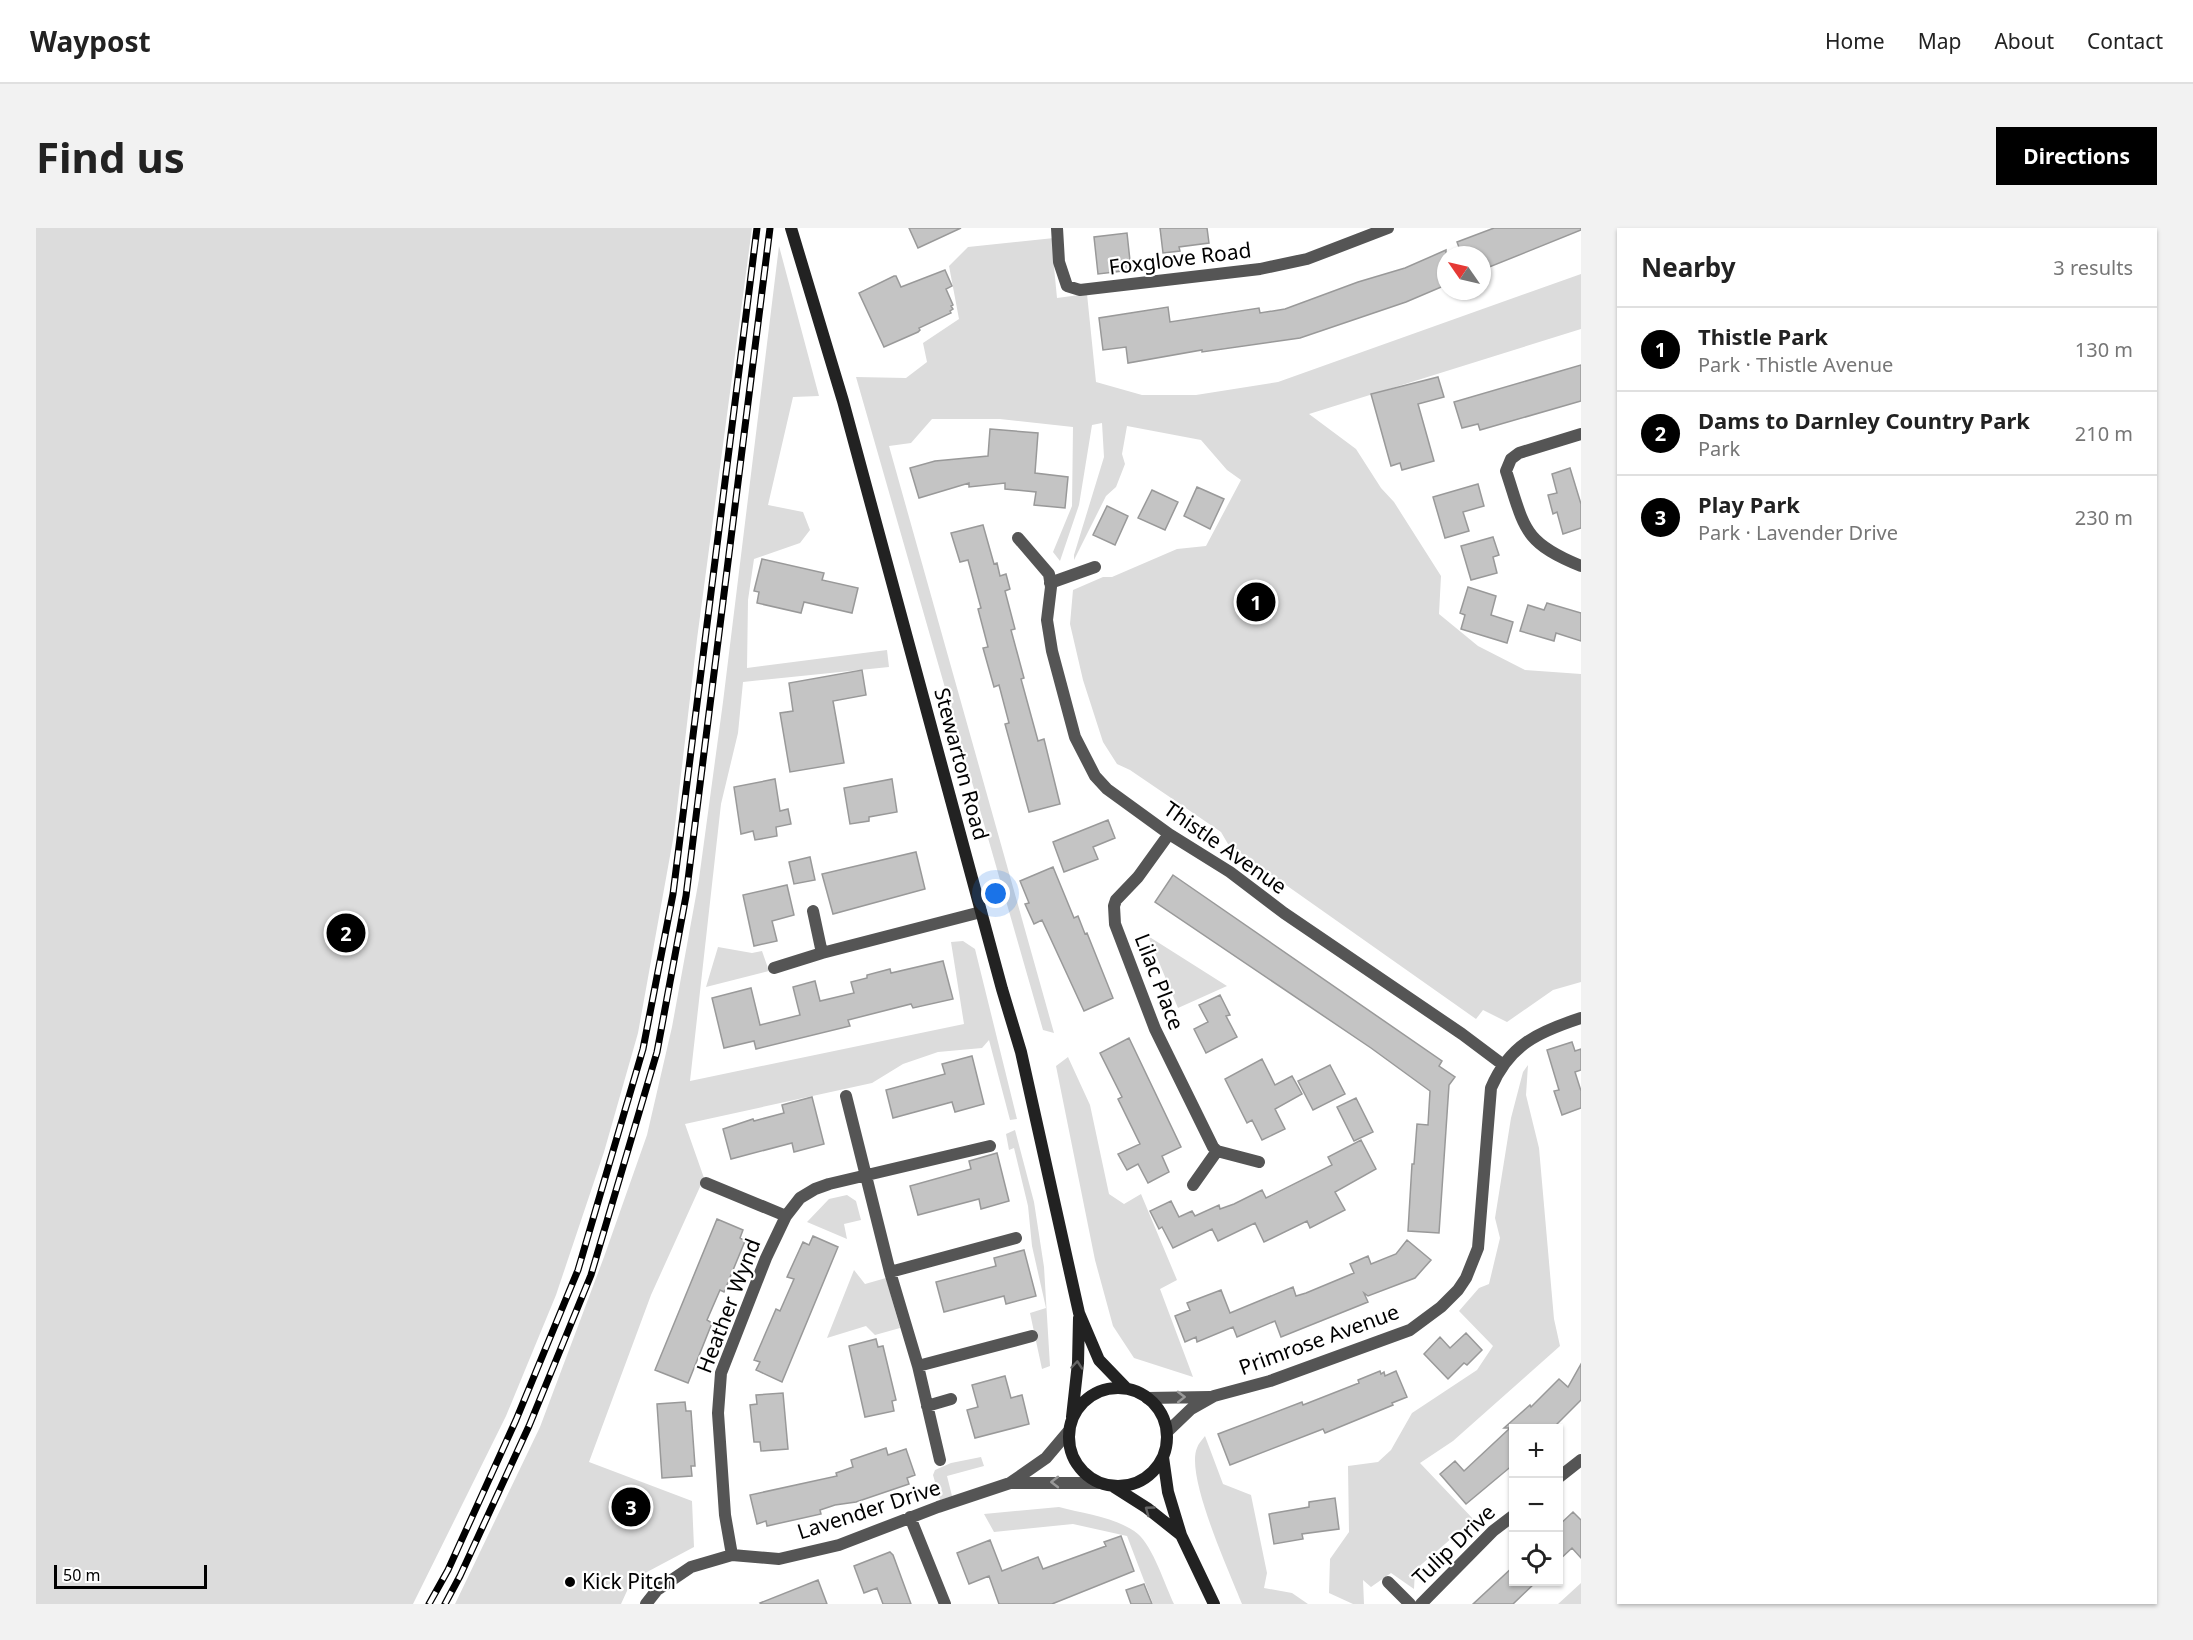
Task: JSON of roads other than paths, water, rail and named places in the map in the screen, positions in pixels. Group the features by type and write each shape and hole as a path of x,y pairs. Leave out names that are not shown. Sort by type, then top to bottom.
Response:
{"main road":[{"name":"Stewarton Road","path":"791,228 843,401 1021,1052 1079,1314 1099,1360 1126,1388"},
{"name":"Stewarton Road","path":"1079,1314 1078,1363 1072,1417 1068,1432 1070,1448 1076,1463 1086,1475 1099,1483 1114,1487 1147,1508 1181,1535"},
{"name":"Stewarton Road","path":"1072,1417 1094,1393 1109,1388 1126,1388 1142,1394 1155,1404 1164,1419 1167,1432 1167,1445 1163,1457 1156,1469 1144,1479 1130,1485 1114,1487"},
{"name":"Stewarton Road","path":"1163,1457 1168,1492 1181,1535 1214,1604"}],"street":[{"name":"Foxglove Road","path":"1057,228 1059,262 1067,286 1080,290 1260,269 1307,259 1388,228"},
{"path":"1581,434 1519,453 1511,459 1506,471 1524,527 1531,537 1555,555 1581,566"},
{"path":"1018,538 1049,574 1050,583 1095,567"},
{"name":"Thistle Avenue","path":"1050,583 1047,620 1052,651 1075,737 1095,776 1107,789 1170,834 1230,872 1284,913 1454,1028 1502,1064"},
{"name":"Lilac Place","path":"1170,834 1138,877 1116,900 1115,924 1155,1029 1201,1127 1217,1151"},
{"path":"813,911 822,953"},
{"path":"774,968 822,953 981,912"},
{"name":"Primrose Avenue","path":"1147,1398 1214,1396 1270,1382 1410,1330 1441,1307 1466,1278 1478,1248 1491,1088 1502,1064 1528,1039 1581,1018"},
{"path":"846,1096 890,1272 918,1366 940,1460"},
{"name":"Heather Wynd","path":"732,1555 725,1515 718,1413 721,1373 766,1258 786,1216 800,1198 815,1189 990,1146"},
{"path":"1193,1185 1217,1151 1259,1162"},
{"path":"706,1182 786,1216"},
{"path":"890,1272 1016,1238"},
{"path":"918,1366 1032,1336"},
{"name":"Primrose Avenue","path":"1167,1432 1191,1409 1214,1396"},
{"path":"927,1406 951,1399"},
{"name":"Lavender Drive","path":"646,1604 665,1584 691,1567 732,1555 779,1559 839,1545 910,1517 1010,1483 1046,1458 1068,1432"},
{"path":"1563,1474 1581,1460"},
{"name":"Lavender Drive","path":"1010,1483 1099,1483"},
{"path":"910,1517 945,1604"},
{"name":"Tulip Drive","path":"1421,1604 1493,1531 1509,1519"},
{"name":"Tulip Drive","path":"1388,1582 1410,1604"}],"railway":[{"path":"429,1604 448,1570 516,1420 578,1270 643,1049 673,894 757,228"},
{"path":"445,1604 529,1426 591,1275 657,1052 686,896 770,228"}],"place":[{"name":"Thistle Park","path":"1256,602"},
{"name":"Dams to Darnley Country Park","path":"346,933"},
{"name":"Play Park","path":"631,1507"},
{"name":"Kick Pitch","path":"570,1582"}]}
